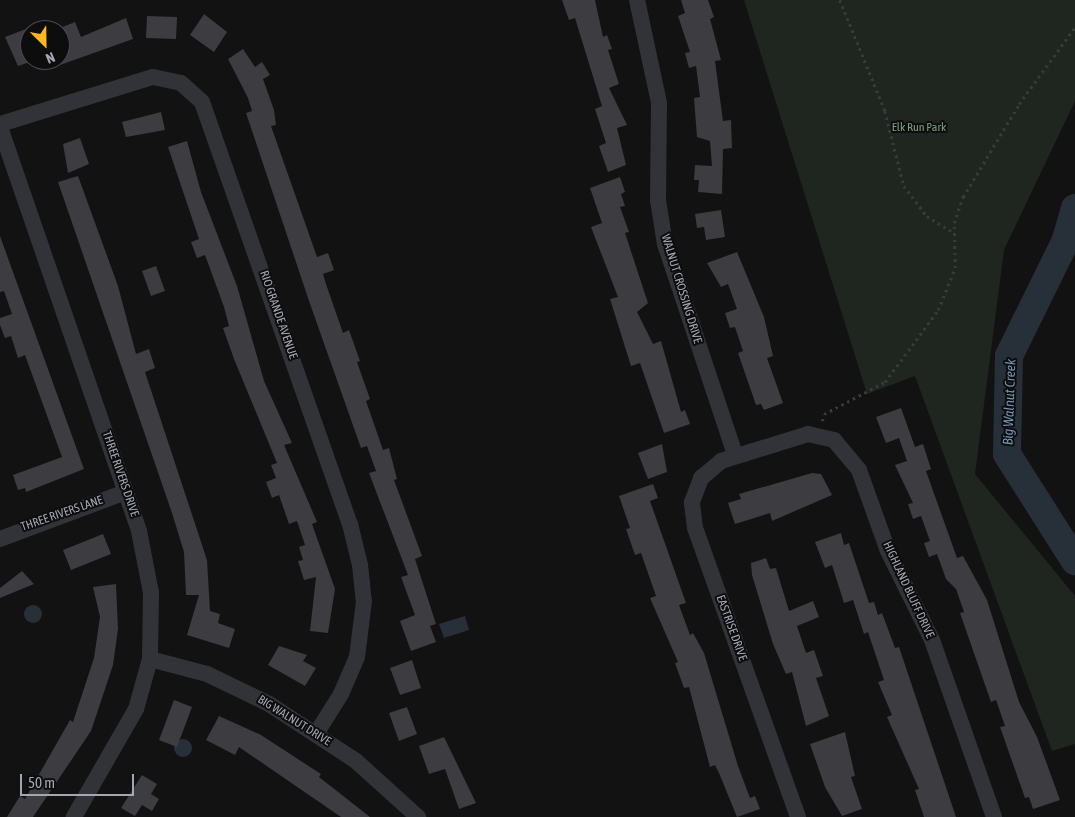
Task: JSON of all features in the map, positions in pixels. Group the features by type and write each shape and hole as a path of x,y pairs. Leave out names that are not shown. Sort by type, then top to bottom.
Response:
{"street":[{"name":"WALNUT CROSSING DRIVE","path":"637,0 659,104 658,200 665,244 736,454"},
{"name":"RIO GRANDE AVENUE","path":"0,125 153,77 181,83 202,102 350,524 360,565 364,600 357,656 341,694 316,734"},
{"name":"THREE RIVERS DRIVE","path":"0,125 126,492 147,564 150,659 121,740 74,817"},
{"name":"HIGHLAND BLUFF DRIVE","path":"736,454 793,435 820,435 844,447 859,470 888,551 932,640 994,817"},
{"name":"EASTRISE DRIVE","path":"736,454 701,478 692,502 692,515 798,817"},
{"name":"THREE RIVERS LANE","path":"0,539 126,492"},
{"name":"BIG WALNUT DRIVE","path":"150,659 240,688 316,734 382,780 418,817"}],"path":[{"path":"840,0 885,110 904,186 927,216 954,233"},
{"path":"820,435 824,414 885,382 938,310 955,268 954,233 963,197 989,152 1075,27"}],"green space":[{"name":"Elk Run Park","path":"744,0 1075,0 1075,101 1004,250 975,474 1075,596 1075,744 1052,751 915,376 867,394"}],"shaded area":[{"path":"33,605 39,608 42,614 39,620 33,623 27,620 24,614 27,608"},
{"path":"465,616 469,630 444,638 439,624"},
{"path":"183,739 189,742 192,748 189,754 183,757 177,754 174,748 177,742"}],"building":[{"path":"562,0 595,0 603,37 607,35 612,49 608,50 619,84 609,88 627,125 617,128 626,165 608,172 599,146 606,143 595,109 602,106 575,18 569,20"},
{"path":"681,0 708,0 714,17 710,19 721,60 715,61 723,121 731,120 732,148 723,149 722,194 698,192 699,180 694,180 695,165 712,166 710,141 697,137 694,98 700,97 696,66 689,68 685,53 690,52 678,16 685,13"},
{"path":"204,14 227,32 214,52 190,35"},
{"path":"147,16 177,17 176,39 146,38"},
{"path":"126,18 133,39 70,61 70,24 75,22 81,37"},
{"path":"20,31 20,65 18,66 5,37"},
{"path":"243,49 255,67 262,62 270,75 263,79 274,110 276,125 271,126 317,257 328,253 334,270 323,274 326,284 343,333 349,330 360,361 357,362 370,399 366,401 383,450 389,448 397,479 394,480 422,556 415,559 436,624 430,626 436,642 411,651 400,621 415,615 401,577 408,575 369,473 376,471 367,446 361,448 309,301 246,113 252,111 248,98 228,59"},
{"path":"161,112 165,130 126,137 122,122"},
{"path":"80,138 89,164 68,173 63,144"},
{"path":"187,141 201,192 237,286 264,381 292,443 284,445 317,522 312,524 335,589 328,633 310,631 316,577 304,580 298,561 303,560 299,547 305,545 297,521 289,524 279,495 272,498 266,482 276,478 271,465 277,463 223,328 229,326 205,255 197,258 191,242 199,239 168,147"},
{"path":"78,176 118,286 136,354 149,349 155,368 145,372 207,560 210,611 220,614 218,623 235,629 229,648 187,635 199,595 186,595 184,552 172,513 58,182"},
{"path":"620,177 625,192 621,194 625,206 620,207 629,232 625,233 648,303 637,312 653,344 661,341 681,412 685,410 690,424 664,433 640,363 631,366 610,299 618,297 591,227 602,223 590,188"},
{"path":"721,210 725,237 706,240 704,227 697,228 695,214"},
{"path":"0,236 84,469 26,492 25,488 18,490 13,475 62,457 25,355 18,358 11,336 5,338 0,325 0,318 12,314 4,291 0,292"},
{"path":"737,252 764,317 773,356 767,358 783,403 764,410 761,404 756,405 738,353 743,351 735,327 730,328 725,313 737,309 728,284 721,287 707,263"},
{"path":"156,266 165,291 151,296 142,271"},
{"path":"901,408 915,447 923,444 931,469 926,471 957,558 963,556 987,600 1019,702 1037,737 1060,800 1033,809 1029,797 1025,798 1000,727 1005,726 996,700 991,702 960,613 964,612 956,589 946,579 937,554 929,557 924,543 930,541 921,516 913,519 908,504 913,503 895,465 907,461 899,438 886,443 876,417"},
{"path":"662,444 667,472 648,479 638,453"},
{"path":"812,473 821,474 832,495 772,521 770,513 735,524 728,503 741,499 739,494"},
{"path":"653,484 658,498 650,501 686,603 679,605 690,635 693,633 704,653 738,766 750,798 755,796 760,809 737,817 715,765 710,767 689,687 684,688 675,663 678,662 650,598 656,596 641,553 635,555 626,529 630,528 619,496"},
{"path":"841,533 844,545 849,543 869,603 874,602 878,615 882,613 895,648 899,647 956,817 924,817 915,790 919,789 887,717 892,715 878,682 884,680 868,632 864,634 853,600 844,603 832,565 825,568 815,542"},
{"path":"103,534 111,554 71,570 63,550"},
{"path":"766,558 770,569 776,568 789,611 813,601 819,617 797,626 806,653 814,650 823,676 816,678 829,716 806,726 792,672 786,674 773,644 752,575 751,563"},
{"path":"22,571 34,584 0,598 0,588"},
{"path":"116,584 118,629 113,665 91,731 33,817 7,817 20,796 25,799 70,720 73,722 94,658 100,617 93,587"},
{"path":"279,646 307,655 303,661 316,668 305,686 268,665"},
{"path":"412,660 421,688 400,695 390,668"},
{"path":"174,700 192,707 177,747 159,740"},
{"path":"407,707 417,734 399,741 389,713"},
{"path":"219,716 261,735 321,774 319,777 370,817 341,817 239,747 235,755 206,740"},
{"path":"845,732 855,776 851,777 862,809 842,816 825,787 810,744"},
{"path":"444,737 476,803 459,809 445,769 429,774 419,746"},
{"path":"142,775 157,784 151,794 159,799 152,811 142,805 135,816 121,808"}],"waterway":[{"name":"Big Walnut Creek","path":"1075,208 1066,240 1009,356 1007,454 1075,561"}]}
